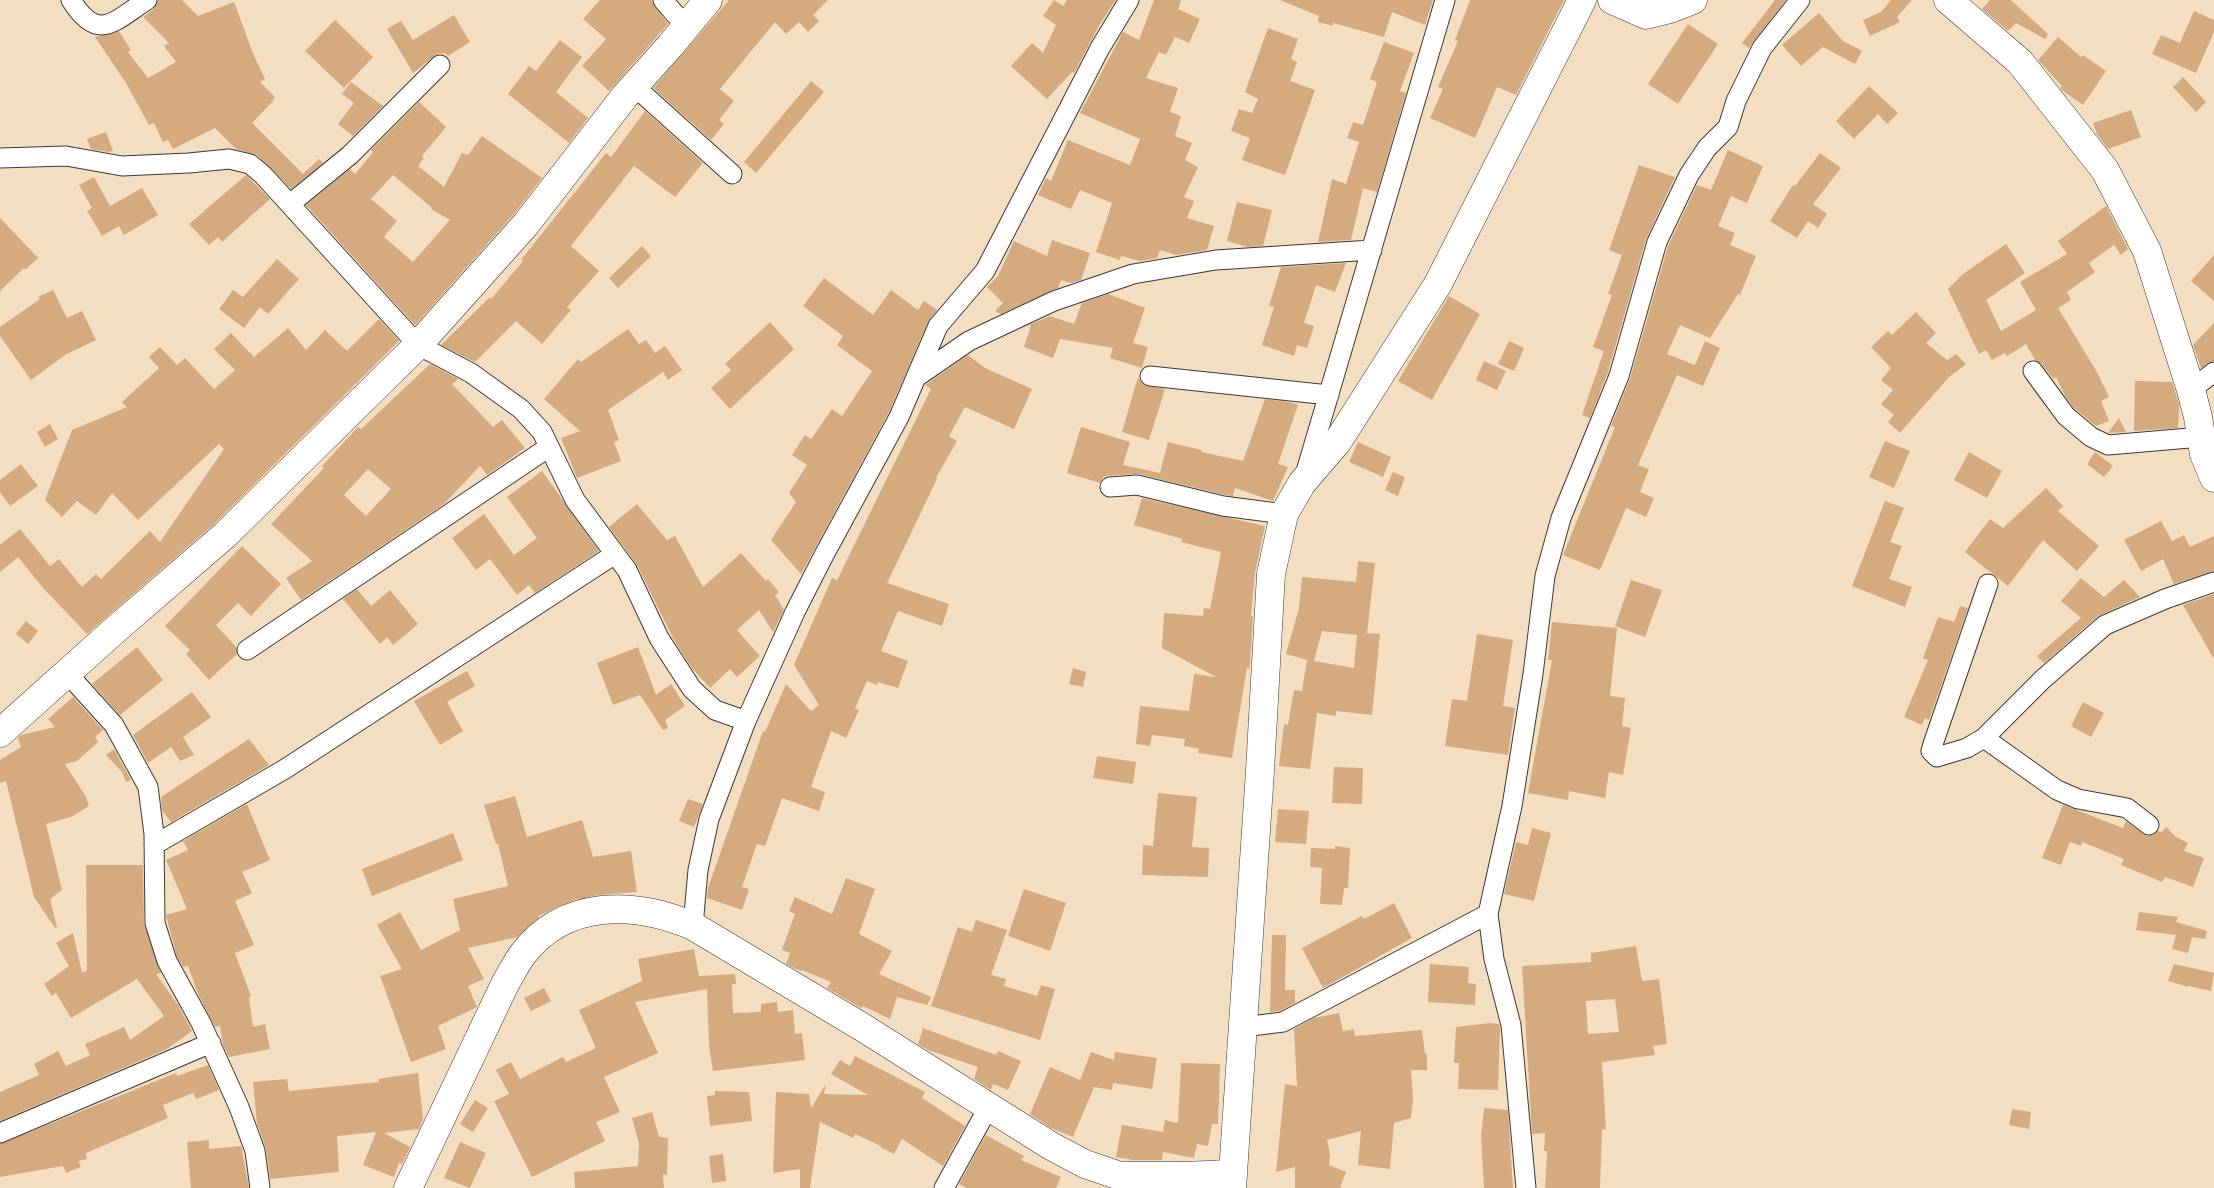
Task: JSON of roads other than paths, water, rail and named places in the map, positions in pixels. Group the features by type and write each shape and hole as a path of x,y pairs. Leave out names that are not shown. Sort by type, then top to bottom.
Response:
{"main road":[{"path":"0,733 225,535 418,345 526,224 634,86 708,0"},
{"path":"408,1188 505,984 523,954 548,930 574,916 603,908 640,909 668,915 693,926 853,1022 988,1108 1085,1164 1120,1176 1182,1176 1233,1181 1271,574 1284,514 1302,483 1338,441 1438,284 1582,0"},
{"path":"1612,0 1646,15 1670,9 1693,0"},
{"path":"1948,0 2020,62 2105,170 2147,251 2191,390 2204,454 2214,478"}],"street":[{"path":"71,0 89,23 98,26 112,23 147,0"},
{"path":"663,0 686,27"},
{"path":"693,926 698,870 708,819 746,721 795,612 899,417 938,326 985,271 1100,48 1129,0"},
{"path":"1302,483 1445,0"},
{"path":"1526,1188 1511,1025 1494,959 1488,914 1512,806 1533,674 1545,576 1561,518 1619,376 1657,242 1689,176 1707,148 1728,127 1736,101 1762,48 1800,0"},
{"path":"290,204 350,154 440,65"},
{"path":"634,86 732,174"},
{"path":"0,158 66,156 122,166 188,164 229,159 250,164 290,204 418,345 470,373 521,409 542,432 575,500 627,570 659,638 692,689 715,710 746,721"},
{"path":"918,376 968,340 1054,301 1133,274 1216,260 1372,250"},
{"path":"2033,371 2066,416 2091,437 2108,445 2201,437"},
{"path":"2191,390 2214,372"},
{"path":"1150,376 1329,395"},
{"path":"248,650 549,447"},
{"path":"1110,487 1137,485 1223,506 1284,514"},
{"path":"154,845 285,768 615,554"},
{"path":"1988,584 1931,751 1937,757 1967,748 1984,738 2043,679 2105,625 2165,599 2214,582"},
{"path":"66,674 114,725 148,787 154,845 155,923 166,960 202,1022 239,1107 254,1151 260,1188"},
{"path":"1984,738 2057,790 2078,799 2127,808 2149,825"},
{"path":"1243,1027 1283,1022 1488,914"},
{"path":"0,1133 211,1043"},
{"path":"944,1188 988,1108"}]}
